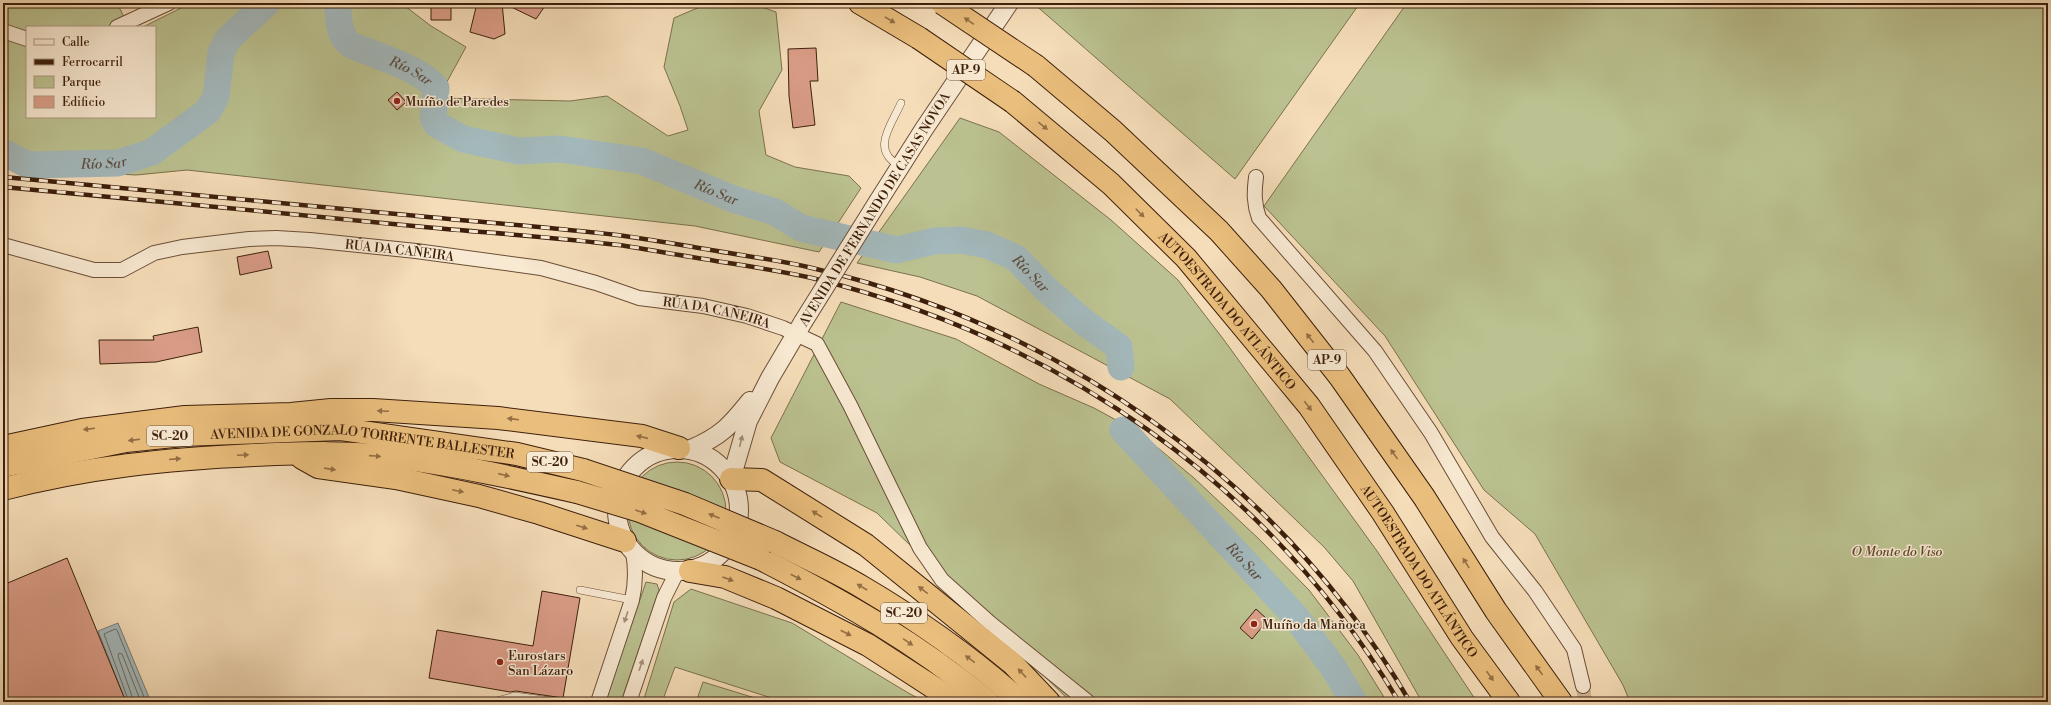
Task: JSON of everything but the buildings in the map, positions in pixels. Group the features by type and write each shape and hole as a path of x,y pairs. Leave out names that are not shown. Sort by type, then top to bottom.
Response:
{"highway":[{"name":"AUTOESTRADA DO ATLÁNTICO","path":"860,3 919,38 1013,102 1111,184 1186,258 1299,394 1384,514 1462,638 1509,702"},
{"name":"AP-9","path":"942,3 1036,66 1130,147 1219,231 1271,289 1340,377 1424,497 1496,611 1561,702"},
{"path":"291,414 331,410 373,410 498,418 642,436 685,449"},
{"path":"291,414 341,429"},
{"name":"SC-20","path":"3,447 82,430 185,417 291,414"},
{"name":"AVENIDA DE GONZALO TORRENTE BALLESTER","path":"3,466 126,441 183,435 341,429 517,454 583,470 685,504 775,542 860,586 920,623 984,670 1021,702"},
{"name":"AVENIDA DE GONZALO TORRENTE BALLESTER","path":"3,489 40,479 134,463 204,457 294,454 335,453 401,458 498,474 577,492 640,511 761,559 829,594 900,636 960,679 988,702"},
{"path":"294,454 318,467 396,478 479,496 629,546"},
{"path":"3,504 32,496 40,479"},
{"path":"731,479 762,480 866,545 1013,664 1049,702"},
{"path":"683,571 725,577 776,598 868,645 956,702"}],"street":[{"path":"119,26 168,3"},
{"name":"AVENIDA DE FERNANDO DE CASAS NOVOA","path":"731,479 742,435 770,378 799,328 900,166 1009,3"},
{"path":"3,31 26,39"},
{"path":"1256,178 1253,193 1259,218 1375,351 1431,433 1492,537 1535,591 1574,650 1583,686"},
{"name":"RÚA DA CAÑEIRA","path":"3,245 94,270 122,270 154,253 182,247 263,239 310,240 416,251 541,268 596,283 639,298 703,306 799,328 817,344 850,405 920,548 942,580 990,623 1088,702"},
{"name":"AVENIDA DE FERNANDO DE CASAS NOVOA","path":"598,702 632,600 635,586 636,567 629,546 618,523 617,505 621,487 631,471 644,459 661,451 685,449 713,440 727,430 770,378"},
{"path":"629,546 646,562 656,567 683,571 709,564 725,550 736,533 740,513 738,492 731,479 718,463 705,454 685,449"},
{"path":"629,702 664,598 683,571"}],"lane":[{"path":"900,166 890,161 884,153 883,144 901,103"},
{"path":"580,590 632,600"},
{"path":"494,702 515,696 560,702"}],"green space":[{"path":"3,3 117,3 128,26 26,26 26,118 156,118 156,26 145,26 191,3 401,3 431,26 466,47 438,98 570,101 607,96 668,136 688,130 664,67 674,18 709,3 750,3 776,12 782,70 759,111 766,155 795,167 849,176 861,188 819,252 695,226 187,170 136,175 3,168"},
{"path":"1033,3 1360,3 1235,179"},
{"name":"O Monte do Viso","path":"1407,3 2048,3 2048,702 1630,702 1623,685 1535,534 1484,490 1385,336 1264,206"},
{"path":"960,118 999,132 1111,220 1178,280 1224,340 1377,551 1477,702 1422,702 1353,581 1324,547 1170,399 977,296 920,277 857,263"},
{"path":"841,302 956,339 1039,384 1094,408 1140,433 1194,478 1260,540 1309,590 1358,655 1387,702 1071,702 877,513 780,462 771,438"},
{"path":"677,462 696,465 712,476 723,492 726,511 723,530 712,546 696,557 677,560 658,557 642,546 631,530 628,511 631,492 642,476 658,465"},
{"path":"646,582 657,584 659,590 621,702 605,702"},
{"path":"691,589 792,623 910,694 926,702 784,702 675,667 662,702 643,702 674,602"},
{"path":"703,682 768,702 696,702"}],"water":[{"path":"118,623 151,702 126,702 98,631"}],"waterway":[{"name":"Río Sar","path":"3,152 28,165 118,163 152,152 208,111 216,97 221,53 228,39 267,3"},
{"name":"Río Sar","path":"337,3 341,31 347,41 356,47 423,76 436,88 433,117 436,124 463,139 519,151 560,149 642,161 733,199 775,212 801,228 897,250 934,241 961,240 987,245 1016,258 1047,290 1084,322 1119,347 1121,367"},
{"name":"Río Sar","path":"1123,430 1295,616 1333,667 1354,702"}],"tunnel":[{"path":"1583,686 1585,702"}],"railway":[{"path":"3,177 617,235 800,265 904,294 992,329 1077,373 1156,424 1230,483 1297,549 1357,622 1410,702"},
{"path":"3,187 619,245 799,275 902,304 989,339 1071,381 1149,430 1221,487 1287,552 1347,623 1399,702"}],"place":[{"name":"Muíño de Paredes","path":"397,101"},
{"name":"Muíño da Mañoca","path":"1254,624"},
{"name":"Eurostars San Lázaro","path":"500,662"}]}
